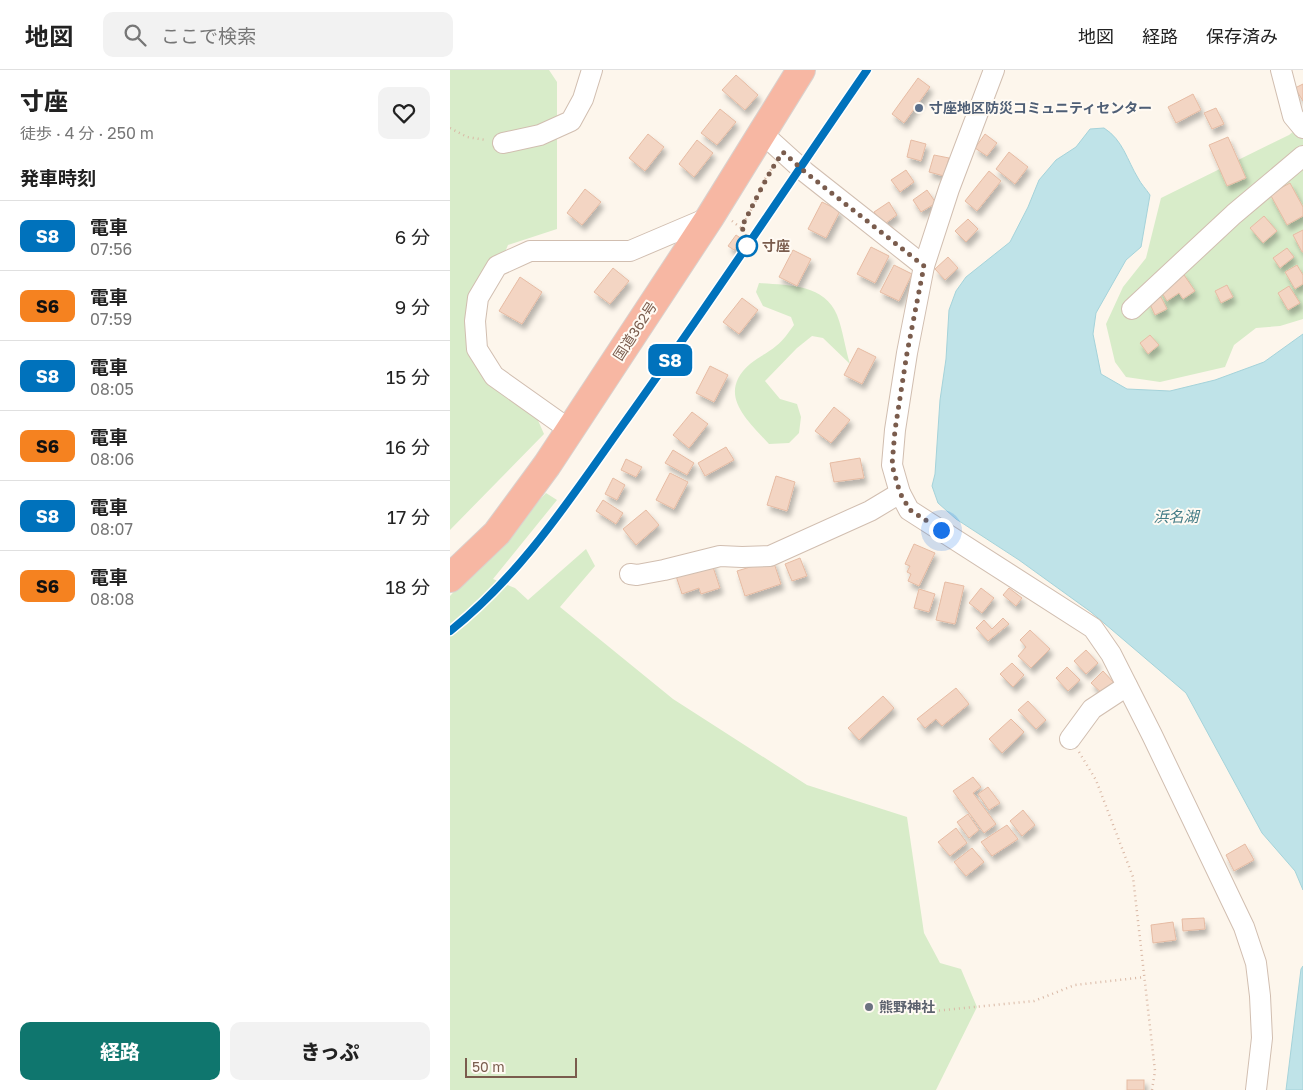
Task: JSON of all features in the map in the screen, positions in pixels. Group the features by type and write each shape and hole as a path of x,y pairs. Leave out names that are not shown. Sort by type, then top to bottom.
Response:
{"highway":[{"name":"国道362号","path":"450,578 497,533 721,219 762,134 801,70"}],"street":[{"path":"503,143 540,135 571,121 583,99 592,70"},
{"path":"994,70 949,189 924,266 907,353 895,430 892,465 900,493 910,510 1093,628 1111,654 1244,927 1256,963 1262,1038 1256,1090"},
{"path":"1281,70 1293,116 1303,128"},
{"path":"762,134 805,172 924,266"},
{"path":"1132,309 1234,214 1303,156"},
{"path":"570,430 494,376 477,349 475,320 478,298 497,266 530,251 630,251 721,219"},
{"path":"630,574 637,575 664,570 720,556 770,556 870,511 900,493"},
{"path":"1070,739 1092,709 1127,686"}],"path":[{"path":"450,128 467,137 503,143"},
{"path":"741,228 763,182 783,152"},
{"path":"721,219 745,231"},
{"path":"1070,739 1096,780 1133,878 1155,1071 1152,1090"},
{"path":"934,1011 1034,1001 1076,985 1145,977"}],"green space":[{"path":"450,70 549,70 557,82 557,229 508,245 475,321 494,376 537,418 544,434 450,530"},
{"path":"1303,124 1303,319 1280,326 1256,328 1234,345 1225,367 1160,382 1126,377 1115,362 1106,324 1123,287 1146,258 1161,198 1289,135"},
{"path":"759,283 804,288 824,297 837,315 850,364 823,338 812,336 797,348 765,381 780,399 797,404 801,417 799,433 789,443 769,444 744,416 735,396 740,375 756,359 779,344 794,325 791,317 763,306 756,292"},
{"path":"546,493 557,500 493,579 515,588 528,600 586,549 595,566 560,607 673,699 807,785 907,817 924,933 940,963 961,969 977,1007 936,1090 450,1090 450,596"}],"water":[{"name":"浜名湖","path":"1104,128 1116,138 1139,180 1150,195 1141,247 1126,260 1096,313 1093,334 1101,374 1127,389 1170,391 1215,380 1264,362 1303,334 1303,890 1295,871 1262,833 1186,693 1091,612 1019,560 956,519 938,503 932,486 935,474 949,310 956,291 966,277 1010,242 1039,180 1056,160 1076,147 1090,129"},
{"path":"1303,966 1303,1090 1286,1090 1301,969"}],"building":[{"path":"736,75 758,95 745,110 722,90"},
{"path":"918,78 930,87 904,123 892,114"},
{"path":"1303,84 1303,101 1295,88"},
{"path":"1193,94 1201,110 1176,123 1168,107"},
{"path":"1216,108 1224,124 1212,129 1204,113"},
{"path":"720,109 736,122 717,145 701,133"},
{"path":"648,134 664,147 645,171 629,158"},
{"path":"985,134 997,143 987,156 975,148"},
{"path":"1228,137 1246,178 1227,186 1209,145"},
{"path":"697,140 713,153 694,177 679,164"},
{"path":"911,140 926,144 921,161 907,157"},
{"path":"1009,152 1028,167 1015,184 996,169"},
{"path":"934,155 949,158 944,176 929,172"},
{"path":"906,170 914,182 900,192 891,180"},
{"path":"989,171 1001,181 977,211 965,201"},
{"path":"1290,183 1303,207 1303,216 1287,225 1270,194"},
{"path":"585,189 601,202 582,225 567,213"},
{"path":"927,190 936,203 921,212 913,200"},
{"path":"822,202 840,211 826,238 808,229"},
{"path":"889,202 897,215 883,225 874,212"},
{"path":"1264,216 1277,231 1263,243 1250,228"},
{"path":"968,219 978,229 966,242 955,231"},
{"path":"1303,230 1303,252 1302,252 1293,235"},
{"path":"736,235 742,239 734,250 728,246"},
{"path":"871,247 889,256 875,283 857,274"},
{"path":"1287,248 1294,257 1280,268 1273,258"},
{"path":"793,250 811,259 797,286 779,277"},
{"path":"948,257 958,268 945,280 935,269"},
{"path":"894,265 912,274 899,301 880,292"},
{"path":"1297,265 1303,275 1303,284 1295,289 1285,272"},
{"path":"613,268 629,281 610,304 594,292"},
{"path":"1182,272 1195,291 1183,299 1179,293 1167,301 1159,288"},
{"path":"520,277 542,292 522,324 499,311"},
{"path":"1227,285 1233,297 1221,303 1215,291"},
{"path":"1289,286 1300,303 1288,310 1278,293"},
{"path":"1161,297 1167,309 1155,315 1149,302"},
{"path":"742,298 758,310 739,334 723,322"},
{"path":"1150,335 1159,345 1148,354 1140,343"},
{"path":"858,348 876,357 862,384 844,375"},
{"path":"710,366 728,375 714,402 696,393"},
{"path":"834,407 850,420 831,443 815,431"},
{"path":"692,412 708,424 689,448 673,435"},
{"path":"726,447 734,460 705,476 698,463"},
{"path":"673,450 694,463 687,475 665,463"},
{"path":"860,458 864,478 834,482 830,463"},
{"path":"626,459 642,467 636,477 621,470"},
{"path":"670,473 688,482 674,509 656,500"},
{"path":"776,476 795,482 787,511 767,505"},
{"path":"613,478 625,485 617,500 605,494"},
{"path":"603,500 623,513 616,524 596,511"},
{"path":"646,510 659,525 636,545 623,529"},
{"path":"914,544 935,553 919,586 908,581 911,574 907,572 910,566 905,564"},
{"path":"800,558 807,576 792,581 785,564"},
{"path":"773,560 781,584 745,596 737,571"},
{"path":"711,561 720,588 701,594 699,588 682,594 675,573"},
{"path":"945,582 964,586 955,624 936,620"},
{"path":"981,588 994,598 982,613 969,603"},
{"path":"1009,588 1022,598 1016,606 1003,595"},
{"path":"919,589 935,594 929,612 914,608"},
{"path":"1003,618 1009,624 988,641 976,628 984,620 992,629"},
{"path":"1030,630 1050,649 1031,668 1018,656 1026,647 1020,640"},
{"path":"1086,650 1098,663 1086,674 1074,661"},
{"path":"1012,663 1024,675 1013,687 1000,674"},
{"path":"1067,667 1080,680 1068,691 1056,678"},
{"path":"1103,671 1115,684 1104,695 1091,683"},
{"path":"956,688 969,704 942,726 936,719 925,728 917,719"},
{"path":"883,696 894,708 859,740 848,728"},
{"path":"1028,701 1046,720 1036,729 1018,710"},
{"path":"1011,719 1024,732 1002,753 989,739"},
{"path":"973,777 981,787 973,793 996,824 984,833 953,791"},
{"path":"988,787 1000,803 989,810 978,794"},
{"path":"1023,810 1035,825 1022,836 1010,821"},
{"path":"968,814 979,830 969,838 957,822"},
{"path":"1007,825 1018,839 992,856 981,842"},
{"path":"956,828 967,843 950,856 938,842"},
{"path":"1245,844 1254,860 1234,871 1226,855"},
{"path":"972,848 984,862 966,876 954,862"},
{"path":"1204,918 1205,929 1183,931 1182,919"},
{"path":"1173,922 1176,940 1153,943 1151,925"},
{"path":"1127,1080 1144,1080 1144,1090 1127,1090"}],"railway":[{"path":"450,631 500,585 563,508 684,338 867,70"}],"train":[{"name":"S8","path":"450,631 504,582 544,535 677,349 867,70"}],"place":[{"name":"寸座地区防災コミュニティセンター","path":"919,108"},
{"name":"寸座","path":"747,246"},
{"name":"熊野神社","path":"869,1007"}],"route":[{"path":"747,246 745,231 741,228 763,182 783,152 805,172 924,266 907,353 895,430 892,465 900,493 910,510 941,530"}]}
